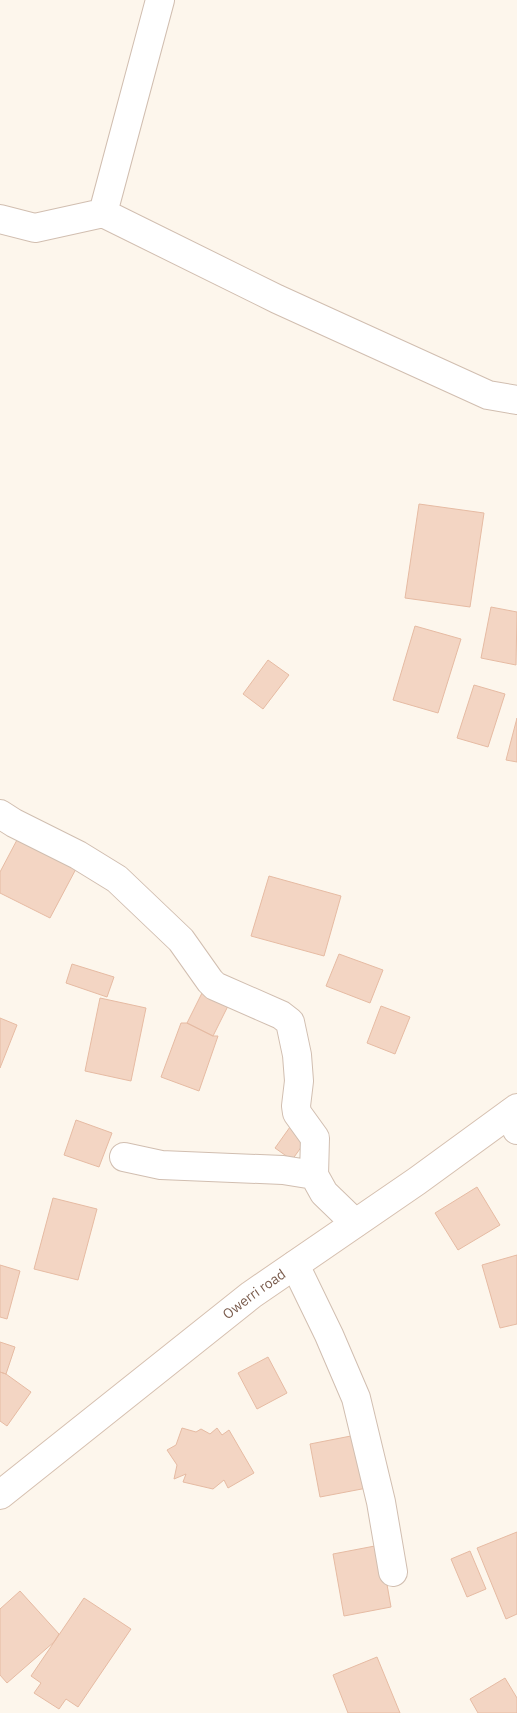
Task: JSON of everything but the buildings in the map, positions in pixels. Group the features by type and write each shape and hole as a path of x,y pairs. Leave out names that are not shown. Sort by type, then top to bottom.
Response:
{"street":[{"path":"102,213 160,0"},
{"path":"0,219 35,228 102,213 277,299 488,395 517,400"},
{"path":"0,814 78,855 117,879 181,940 215,986 281,1015 290,1022 297,1054 297,1113 314,1138 314,1175 324,1193 355,1223"},
{"name":"Owerri road","path":"0,1495 251,1295 355,1223 515,1117"},
{"path":"124,1157 161,1165 283,1170 314,1175"},
{"path":"295,1265 329,1335 356,1398 381,1502 393,1572"}]}
